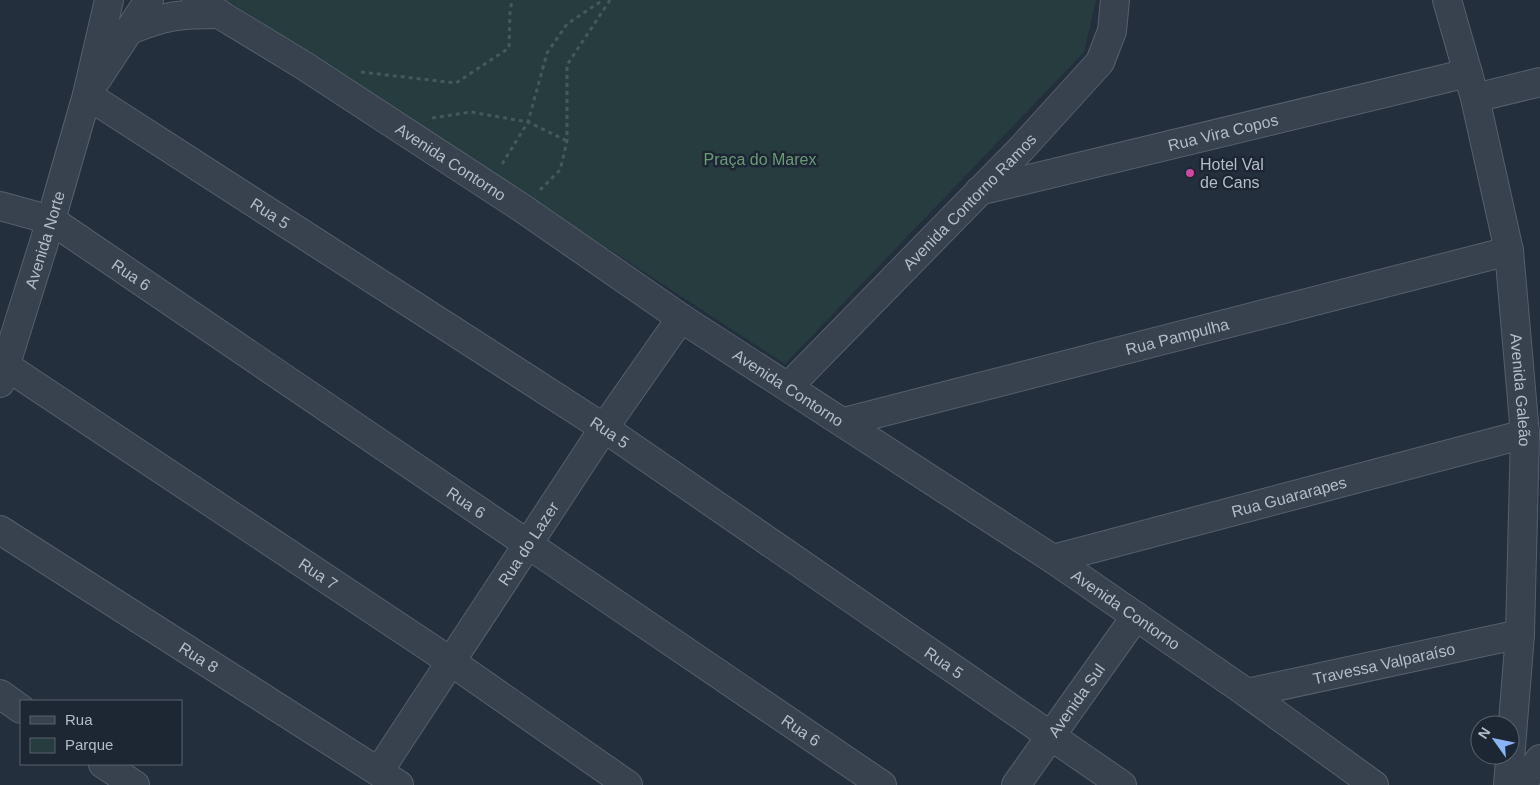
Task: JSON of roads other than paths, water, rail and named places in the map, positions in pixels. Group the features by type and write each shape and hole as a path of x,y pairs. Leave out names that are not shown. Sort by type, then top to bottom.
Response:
{"street":[{"path":"87,95 109,0"},
{"path":"87,95 149,0"},
{"name":"Avenida Contorno","path":"196,0 303,64 522,208 681,318 790,386 1053,559 1247,693 1374,785"},
{"name":"Avenida Contorno Ramos","path":"790,386 1022,148 1100,62 1112,31 1115,0"},
{"name":"Avenida Galeão","path":"1447,0 1472,85 1509,251 1524,434 1520,634 1508,785"},
{"path":"130,30 157,19 179,14 220,14"},
{"name":"Rua Vira Copos","path":"978,192 1472,85 1540,82"},
{"name":"Avenida Norte","path":"3,374 7,335 51,220 87,95"},
{"name":"Rua 5","path":"87,95 604,428 1122,785"},
{"name":"Rua 6","path":"0,206 51,220 882,785"},
{"name":"Rua Pampulha","path":"844,422 1509,251"},
{"name":"Rua do Lazer","path":"389,778 450,661 604,428 681,318"},
{"name":"Rua 7","path":"3,374 450,661 628,785"},
{"name":"Rua Guararapes","path":"1053,559 1524,434"},
{"name":"Rua 8","path":"0,530 389,778"},
{"name":"Avenida Sul","path":"1016,785 1136,616"},
{"name":"Travessa Valparaíso","path":"1247,693 1520,634"},
{"path":"0,694 20,708"},
{"path":"1521,785 1540,759"},
{"path":"105,765 135,785"}],"place":[{"name":"Hotel Val de Cans","path":"1190,173"}],"park label":[{"name":"Praça do Marex","path":"760,159"}]}
